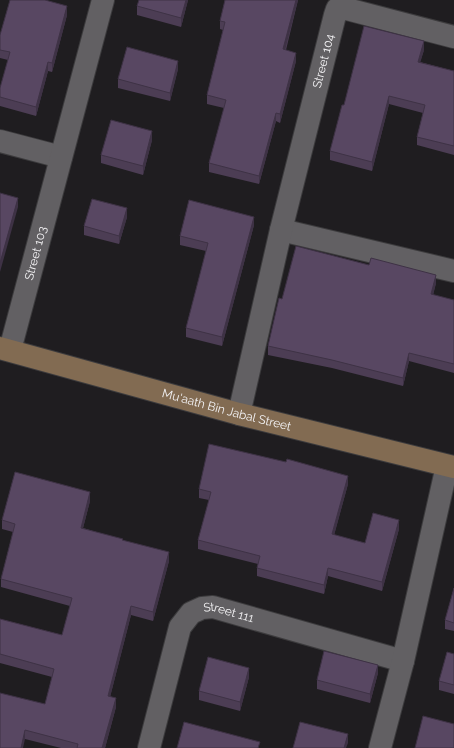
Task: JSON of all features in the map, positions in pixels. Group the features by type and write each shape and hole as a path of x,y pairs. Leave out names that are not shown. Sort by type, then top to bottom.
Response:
{"street":[{"name":"Street 103","path":"5,349 61,157 103,0"},
{"name":"Street 104","path":"238,414 281,230 334,15 337,10 343,8 454,38"},
{"path":"0,141 61,157"},
{"path":"281,230 454,271"},
{"name":"Mu'aath Bin Jabal Street","path":"5,349 238,414 450,466"},
{"path":"380,748 404,661 450,466"},
{"name":"Street 111","path":"149,748 180,627 191,613 202,608 213,607 404,661"}],"building":[{"path":"10,0 45,0 67,6 52,63 48,62 36,107 0,97 0,88 10,52 0,50 0,35"},
{"path":"139,0 186,0 181,18 137,6"},
{"path":"225,0 296,0 283,49 296,53 280,114 276,113 259,176 209,163 226,100 207,95 225,22 220,21"},
{"path":"364,26 424,41 418,62 454,71 454,146 417,137 425,105 389,96 372,162 330,151 342,105 344,105"},
{"path":"127,47 178,61 170,93 118,79"},
{"path":"111,120 152,131 143,166 101,155"},
{"path":"0,193 18,198 0,263"},
{"path":"92,199 127,208 119,236 84,226"},
{"path":"189,200 254,217 222,337 186,328 208,243 180,236"},
{"path":"296,246 369,265 371,258 436,275 431,294 454,300 454,364 409,353 403,378 268,346 279,298 282,299"},
{"path":"209,444 286,462 287,459 348,476 332,534 365,543 373,513 399,520 382,582 328,568 324,585 257,568 260,556 198,540 211,492 199,489"},
{"path":"15,472 90,492 81,528 169,552 153,612 131,606 108,696 116,698 102,748 77,748 78,744 25,730 21,748 0,748 0,693 45,704 54,669 0,654 0,619 62,635 72,598 1,579 15,524 2,520"},
{"path":"454,588 454,623 445,620"},
{"path":"324,651 378,665 370,694 317,680"},
{"path":"447,652 454,654 454,685 439,681"},
{"path":"208,657 249,668 240,702 199,691"},
{"path":"423,716 454,724 454,748 415,748"},
{"path":"184,722 260,742 258,748 177,748"},
{"path":"300,722 348,734 344,748 293,748"}]}
